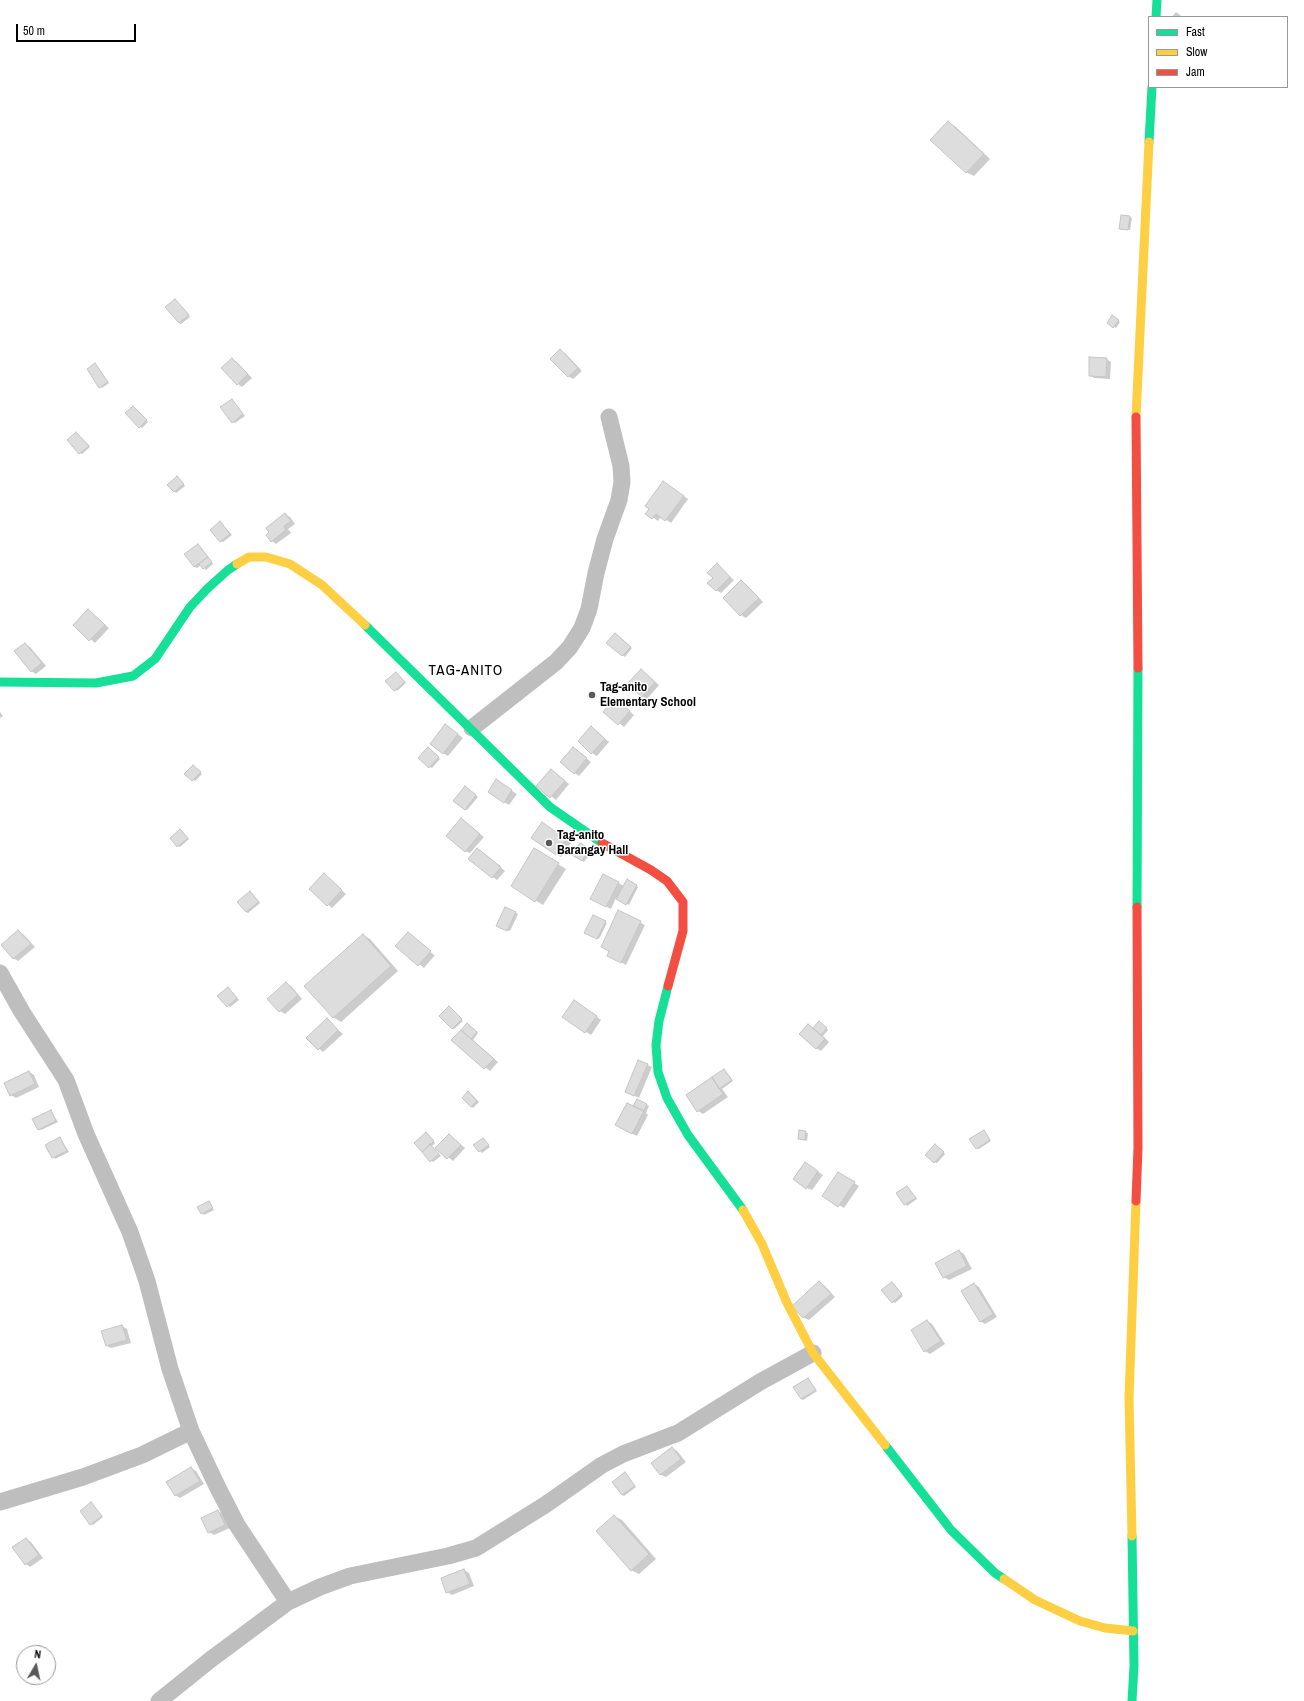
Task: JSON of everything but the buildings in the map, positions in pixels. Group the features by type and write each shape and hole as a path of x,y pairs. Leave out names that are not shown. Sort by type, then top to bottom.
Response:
{"street":[{"path":"1156,0 1156,16"},
{"path":"1132,1701 1134,1666 1129,1398 1138,1148 1136,1001 1138,698 1136,395 1152,88"},
{"path":"472,728 556,662 570,647 582,628 589,609 605,539 619,500 622,482 621,466 609,418"},
{"path":"0,682 96,683 133,676 155,659 190,607 208,588 228,570 249,557 266,557 290,564 322,585 382,640 550,807 609,848 628,857 667,880 683,902 683,931 659,1021 656,1045 658,1072 667,1098 688,1135 707,1162 730,1190 750,1220 787,1303 813,1353 951,1530 995,1573 1035,1600 1080,1621 1105,1628 1133,1631"},
{"path":"0,973 22,1012 66,1080 86,1134 130,1232 147,1282 170,1369 191,1431 237,1525 288,1602"},
{"path":"159,1701 210,1660 288,1602 320,1587 350,1576 448,1556 476,1548 545,1505 602,1465 623,1454 678,1433 760,1382 813,1353"},
{"path":"0,1502 83,1477 142,1455 191,1431"}],"traffic: fast":[{"path":"1156,16 1157,0"},
{"path":"1149,142 1152,88"},
{"path":"0,682 96,683 133,676 155,659 190,607 208,588 237,564"},
{"path":"365,625 550,807 602,843"},
{"path":"1137,907 1138,668"},
{"path":"668,986 659,1021 656,1045 658,1072 667,1098 688,1135 743,1210"},
{"path":"885,1445 951,1530 995,1573 1004,1579"},
{"path":"1132,1536 1134,1666 1132,1701"}],"traffic: slow":[{"path":"1136,417 1149,142"},
{"path":"237,564 249,557 266,557 290,564 322,585 365,625"},
{"path":"1132,1536 1129,1398 1136,1201"},
{"path":"743,1210 762,1244 787,1303 813,1353 885,1445"},
{"path":"1004,1579 1035,1600 1080,1621 1105,1628 1133,1631"}],"traffic: jam":[{"path":"1136,417 1138,668"},
{"path":"602,843 651,870 667,881 683,902 683,931 668,986"},
{"path":"1136,1201 1138,1148 1137,907"}],"place":[{"name":"Tag-anito Elementary School","path":"592,695"},
{"name":"Tag-anito Barangay Hall","path":"549,843"}],"district":[{"name":"TAG-ANITO","path":"466,671"}]}
